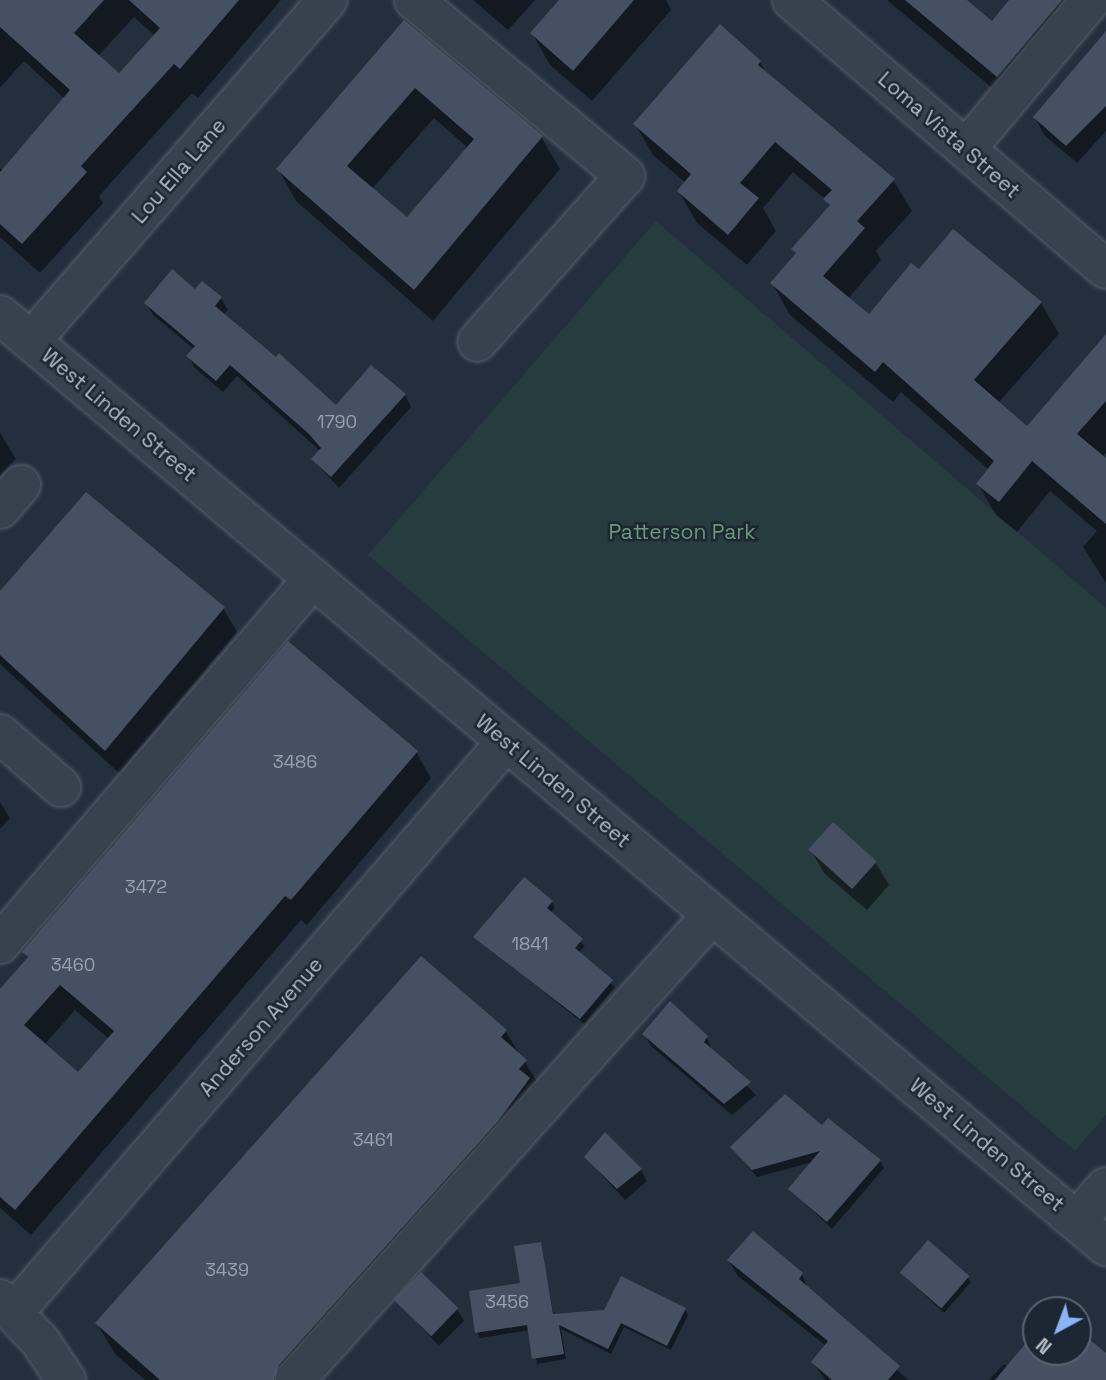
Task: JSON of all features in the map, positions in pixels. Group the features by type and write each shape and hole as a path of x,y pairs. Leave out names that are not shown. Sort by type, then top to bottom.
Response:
{"street":[{"name":"Lou Ella Lane","path":"31,341 327,0"},
{"path":"414,0 625,176 477,341"},
{"name":"Loma Vista Street","path":"792,0 1106,269"},
{"path":"966,149 1091,0"},
{"name":"West Linden Street","path":"0,315 1106,1246"},
{"path":"0,944 313,579"},
{"path":"0,734 61,787"},
{"name":"Anderson Avenue","path":"7,1305 506,742"},
{"path":"295,1380 712,915"},
{"path":"1076,1221 1106,1187"},
{"path":"7,1305 66,1380"}],"green space":[{"name":"Patterson Park","path":"656,221 1106,608 1106,1115 1075,1151 368,555"}],"building":[{"path":"0,0 104,0 74,33 119,73 160,28 129,0 239,0 180,69 174,64 81,166 87,172 22,244 0,224 0,172 70,90 0,27"},
{"path":"559,0 634,0 573,71 530,33"},
{"path":"905,0 967,0 992,21 1009,0 1062,0 997,77"},
{"path":"404,20 543,136 414,290 276,169","holes":["415,88 474,139 407,217 347,166"]},
{"path":"720,24 761,61 758,65 895,179 857,221 865,228 823,276 869,314 911,263 919,269 953,229 1042,302 974,380 1027,426 1106,334 1106,401 1077,434 1106,458 1106,524 1032,461 999,502 976,484 994,461 883,362 875,372 770,283 796,253 791,249 830,205 823,199 832,190 775,142 740,183 759,198 728,235 677,191 691,174 633,124"},
{"path":"1106,31 1106,106 1066,146 1033,117"},
{"path":"172,269 195,289 202,281 222,297 215,306 276,357 279,353 336,405 371,365 406,394 331,477 311,459 321,448 308,433 230,365 216,381 186,356 195,346 144,303"},
{"path":"86,492 225,607 105,751 0,655 0,591"},
{"path":"288,641 418,751 291,900 285,896 15,1210 0,1197 0,989 28,957 22,952","holes":["60,985 114,1031 78,1072 24,1025"]},
{"path":"833,822 877,861 852,889 808,849"},
{"path":"524,877 553,901 547,908 583,939 575,948 613,980 580,1019 473,937"},
{"path":"421,956 507,1030 501,1037 527,1060 519,1069 530,1078 498,1121 279,1365 274,1380 160,1380 95,1323"},
{"path":"670,1001 708,1036 704,1042 751,1082 724,1104 642,1034"},
{"path":"785,1094 822,1125 828,1118 881,1160 827,1222 788,1189 820,1151 752,1170 730,1147"},
{"path":"605,1132 642,1169 617,1189 584,1157"},
{"path":"753,1231 803,1273 799,1279 900,1366 888,1380 832,1380 811,1362 828,1341 727,1260"},
{"path":"928,1240 970,1276 941,1309 900,1272"},
{"path":"541,1242 553,1314 604,1310 621,1276 686,1308 667,1346 621,1323 608,1349 559,1325 564,1354 532,1359 527,1325 475,1333 469,1291 520,1283 514,1246"},
{"path":"421,1272 458,1308 431,1336 394,1300"},
{"path":"1092,1342 1106,1353 1106,1380 995,1380 1022,1348 1022,1366 1092,1366"}]}
